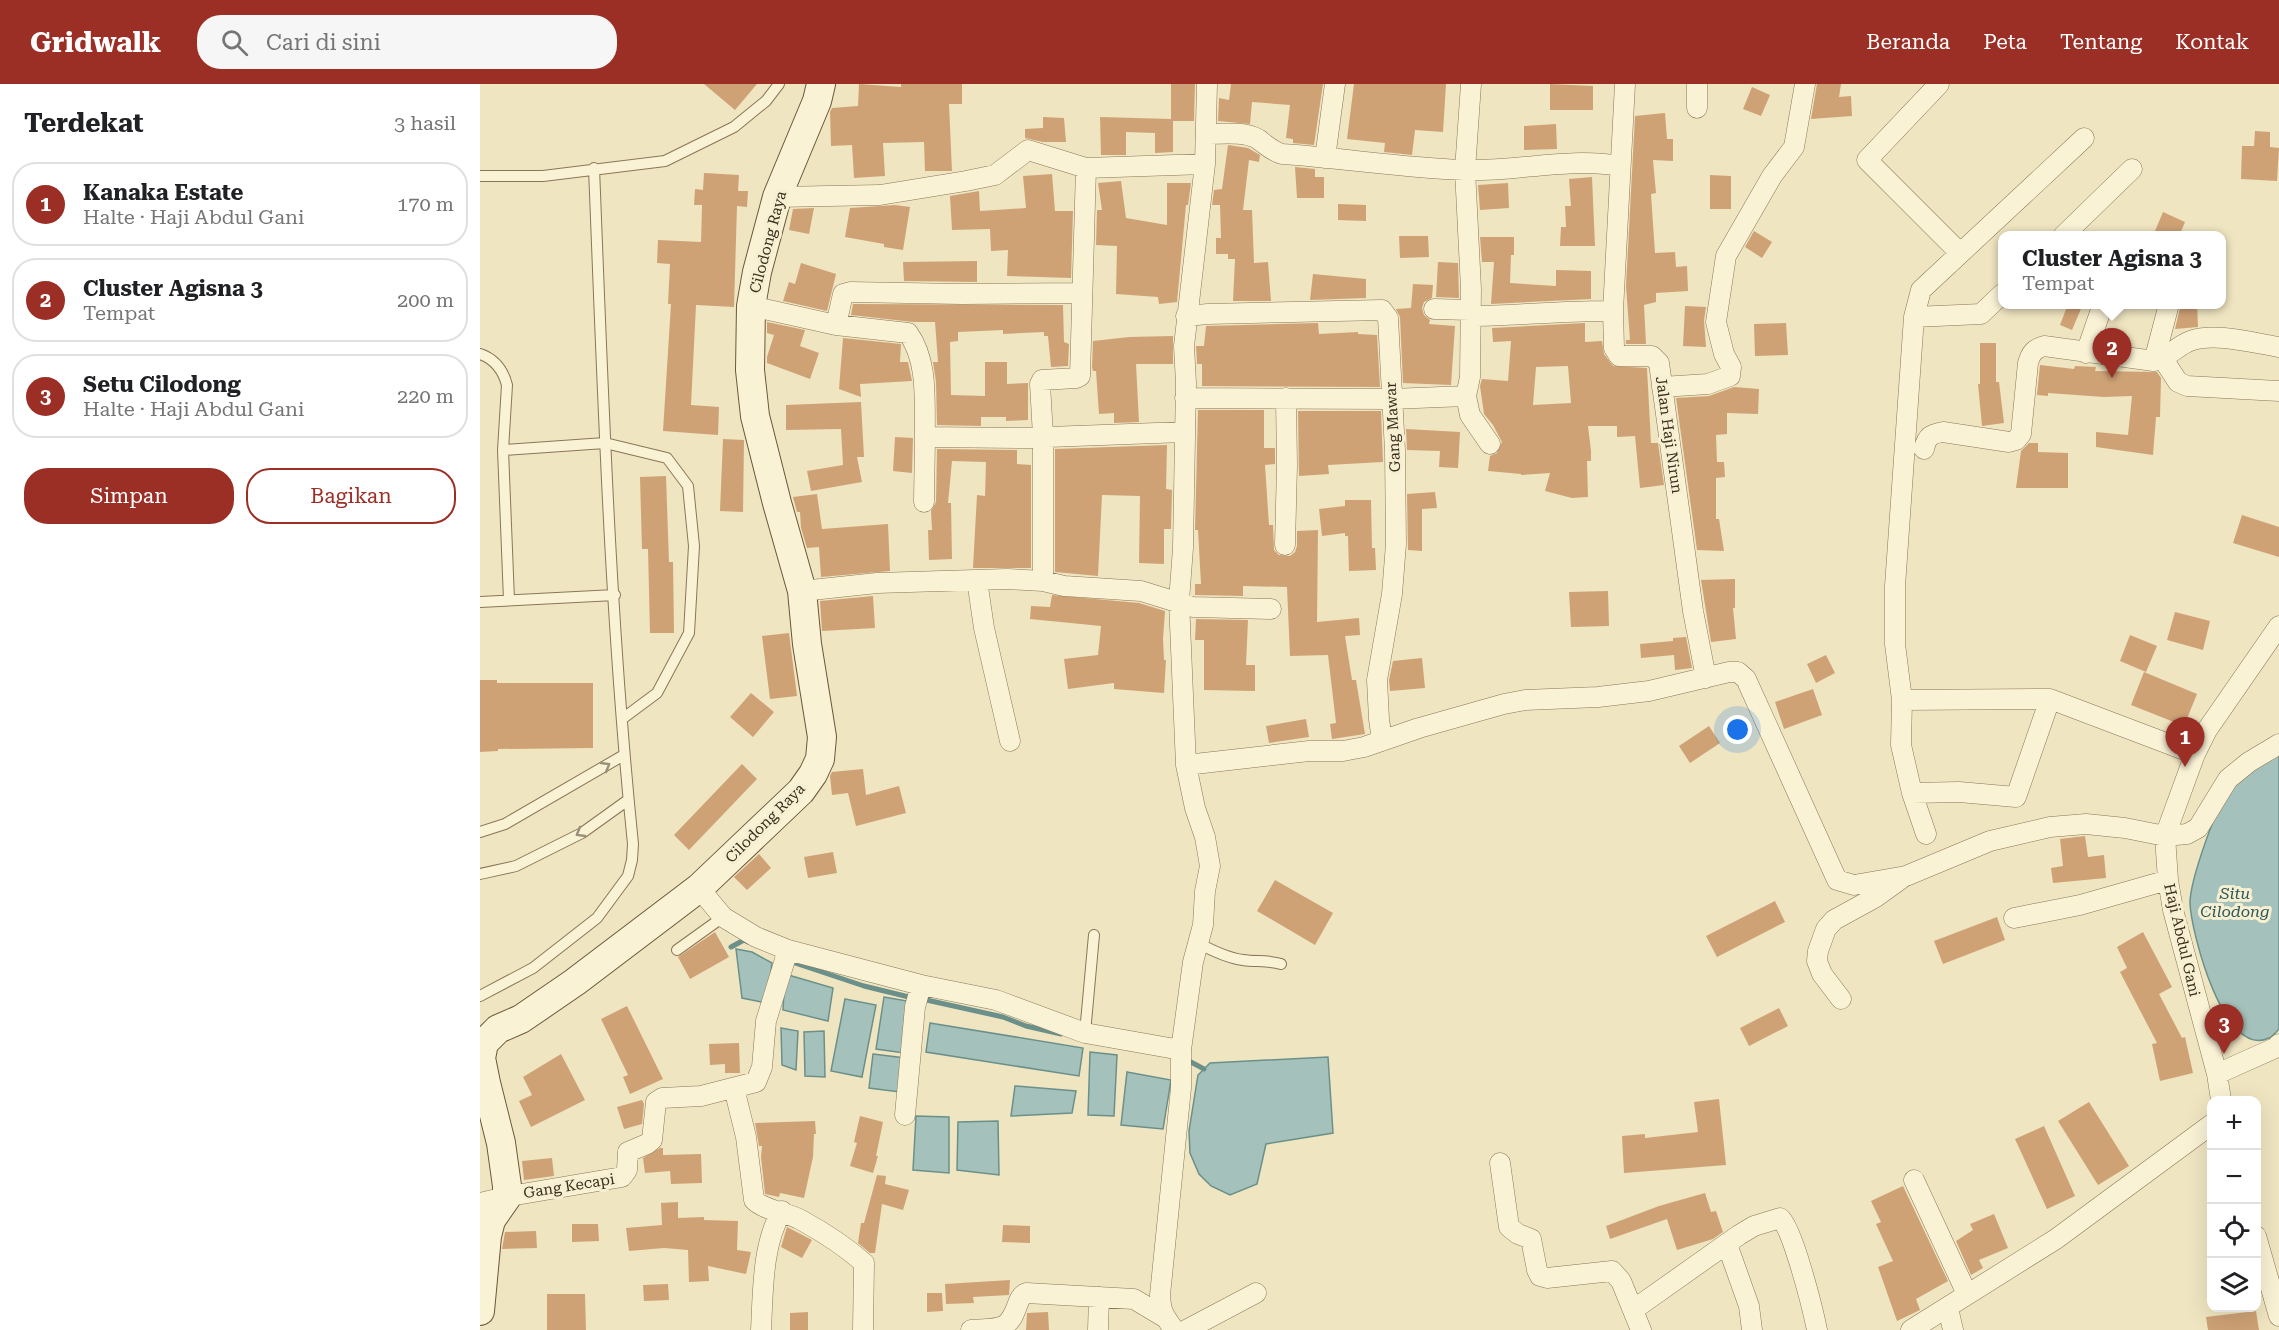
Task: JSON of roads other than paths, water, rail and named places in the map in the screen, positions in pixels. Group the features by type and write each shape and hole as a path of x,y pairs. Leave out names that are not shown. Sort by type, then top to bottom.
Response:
{"street":[{"name":"Cilodong Raya","path":"493,1200 507,1172 486,1083 482,1058 484,1043 498,1029 520,1019 575,982 699,888 801,791 820,759 822,737 807,644 802,591 755,416 750,370 751,306 757,272 777,197 817,101 821,84"},
{"path":"1169,1324 1161,1308 1160,1295 1164,1238 1178,1124 1181,1050 1189,985 1203,925 1205,891 1210,866 1206,837 1195,808 1186,765 1179,601 1183,548 1186,316 1205,164 1207,84"},
{"path":"1324,158 1335,84"},
{"path":"1471,84 1465,170 1470,313 1470,377 1466,396 1470,415 1490,444"},
{"name":"Jalan Haji Nirun","path":"1625,84 1619,166 1613,311 1614,348 1619,356 1652,356 1659,363 1693,610 1706,678"},
{"path":"1697,84 1697,108"},
{"path":"1662,387 1708,384 1730,376 1731,367 1724,354 1716,322 1726,256 1772,176 1794,147 1805,84"},
{"path":"1939,84 1867,160 1960,253"},
{"path":"1206,134 1243,134 1257,138 1282,154 1465,170 1517,169 1597,162 1619,166"},
{"path":"1926,834 1912,793 1901,745 1902,700 1895,644 1895,586 1914,317 1921,290 2084,138"},
{"path":"777,197 880,195 966,181 995,175 1028,150 1086,168 1205,164"},
{"path":"1043,581 1041,381 1080,376 1086,168"},
{"path":"2068,231 2132,169"},
{"path":"836,326 840,300 843,294 850,292 1082,293"},
{"path":"1914,317 1981,314 1998,298"},
{"path":"751,306 836,326 908,333 918,346 922,365 925,438 924,501"},
{"path":"1434,309 1518,316 1577,310 1613,311"},
{"path":"2086,352 2101,309"},
{"path":"2159,360 2168,309"},
{"name":"Gang Mawar","path":"1186,316 1382,310 1388,318 1395,451 1396,544 1392,594 1377,680 1382,741"},
{"path":"1924,449 1926,438 1933,433 1943,432 2009,442 2016,440 2021,434 2030,354 2036,348 2044,346 2159,360 2186,342 2213,337 2279,347"},
{"path":"2159,360 2178,382 2187,386 2279,391"},
{"path":"1185,398 1391,399 1466,396"},
{"path":"1285,545 1286,398"},
{"path":"925,438 1021,438 1184,432"},
{"path":"977,580 984,628 1010,741"},
{"path":"802,591 846,585 977,580 1043,581 1065,586 1141,591 1193,607 1271,609"},
{"name":"Haji Abdul Gani","path":"2220,1096 2217,1074 2173,910 2168,880 2166,836 2195,754 2207,730 2279,626"},
{"path":"1186,765 1309,751 1343,751 1525,700 1598,697 1649,691 1734,671 1742,674 1837,880 1854,885 1906,876 1990,842 2050,826 2086,824 2166,836 2187,834 2198,828 2228,780 2249,762 2279,744"},
{"path":"1902,700 2050,699 2195,754"},
{"path":"1912,793 1959,792 2016,797 2050,699"},
{"path":"1841,999 1822,974 1817,961 1818,951 1827,929 1834,920 1876,897 1906,876"},
{"path":"2014,918 2080,905 2168,880"},
{"path":"699,888 723,917 786,957 918,993 996,1000 1085,1034 1181,1050"},
{"name":"Gang Kecapi","path":"493,1200 622,1177 627,1170 628,1152 652,1140 656,1102 662,1098 701,1096 756,1082 762,1066 766,1021 786,957"},
{"path":"905,1115 918,993"},
{"path":"2217,1074 2275,1048 2279,1044"},
{"path":"734,1088 746,1137 754,1200 766,1207 802,1220 864,1263 864,1330"},
{"path":"1911,1330 1951,1321 1967,1294 2056,1239 2207,1127"},
{"path":"1500,1163 1509,1227 1518,1234 1531,1239 1540,1276 1547,1278 1612,1271 1618,1276 1641,1330"},
{"path":"1914,1180 1967,1294"},
{"path":"480,1311 493,1200"},
{"path":"761,1330 763,1288 772,1234 782,1211"},
{"path":"1634,1310 1754,1226 1775,1218 1783,1220 1810,1298 1817,1330"},
{"path":"1727,1244 1749,1306 1752,1330"},
{"path":"2261,1253 2279,1316"},
{"path":"971,1330 1005,1325 1013,1317 1020,1297 1026,1293 1134,1299 1169,1324"},
{"path":"1186,1330 1256,1293"},
{"path":"1098,1330 1099,1297"}],"lane":[{"path":"480,176 543,176 665,161 734,127 766,101 779,84"},
{"path":"480,996 533,968 597,918 628,876 632,860 633,844 624,755 605,443 594,168"},
{"path":"480,354 489,357 498,365 505,375 507,385 503,450 509,600"},
{"path":"503,450 605,443 667,458 688,486 693,546 689,633 657,693 622,719"},
{"path":"480,602 615,595"},
{"path":"480,832 505,824 624,755"},
{"path":"480,874 516,866 582,833 628,800"},
{"path":"677,950 723,917"},
{"path":"1085,1034 1094,935"},
{"path":"1197,943 1242,960 1264,960 1281,964"}],"water":[{"name":"Situ Cilodong","path":"2279,753 2279,1029 2269,1038 2253,1040 2238,1030 2224,1013 2213,990 2196,939 2190,903 2206,841 2227,793 2243,776"},
{"path":"736,949 752,952 772,963 767,1003 742,998"},
{"path":"785,974 833,988 828,1021 783,1010"},
{"path":"884,997 913,1002 904,1053 876,1049"},
{"path":"845,999 876,1005 862,1077 831,1071"},
{"path":"930,1023 1083,1048 1079,1076 926,1052"},
{"path":"781,1028 798,1031 796,1070 782,1065"},
{"path":"824,1031 825,1077 805,1076 804,1032"},
{"path":"1090,1052 1117,1055 1114,1116 1088,1115"},
{"path":"873,1054 905,1058 900,1092 869,1088"},
{"path":"1328,1057 1333,1133 1266,1144 1257,1184 1230,1195 1211,1186 1199,1174 1190,1153 1189,1131 1198,1075 1210,1063"},
{"path":"1127,1072 1171,1080 1163,1129 1121,1125"},
{"path":"1015,1086 1076,1091 1072,1113 1011,1116"},
{"path":"916,1116 949,1117 949,1173 913,1170"},
{"path":"998,1121 999,1175 957,1170 958,1122"}],"waterway":[{"path":"731,947 744,940 748,942"},
{"path":"789,961 864,986 913,998"},
{"path":"922,999 1003,1017 1026,1026 1061,1034"},
{"path":"1189,1061 1204,1069"}],"place":[{"name":"Cluster Agisna 3","path":"2112,378"},
{"name":"Kanaka Estate","path":"2185,767"},
{"name":"Setu Cilodong","path":"2224,1054"}]}
